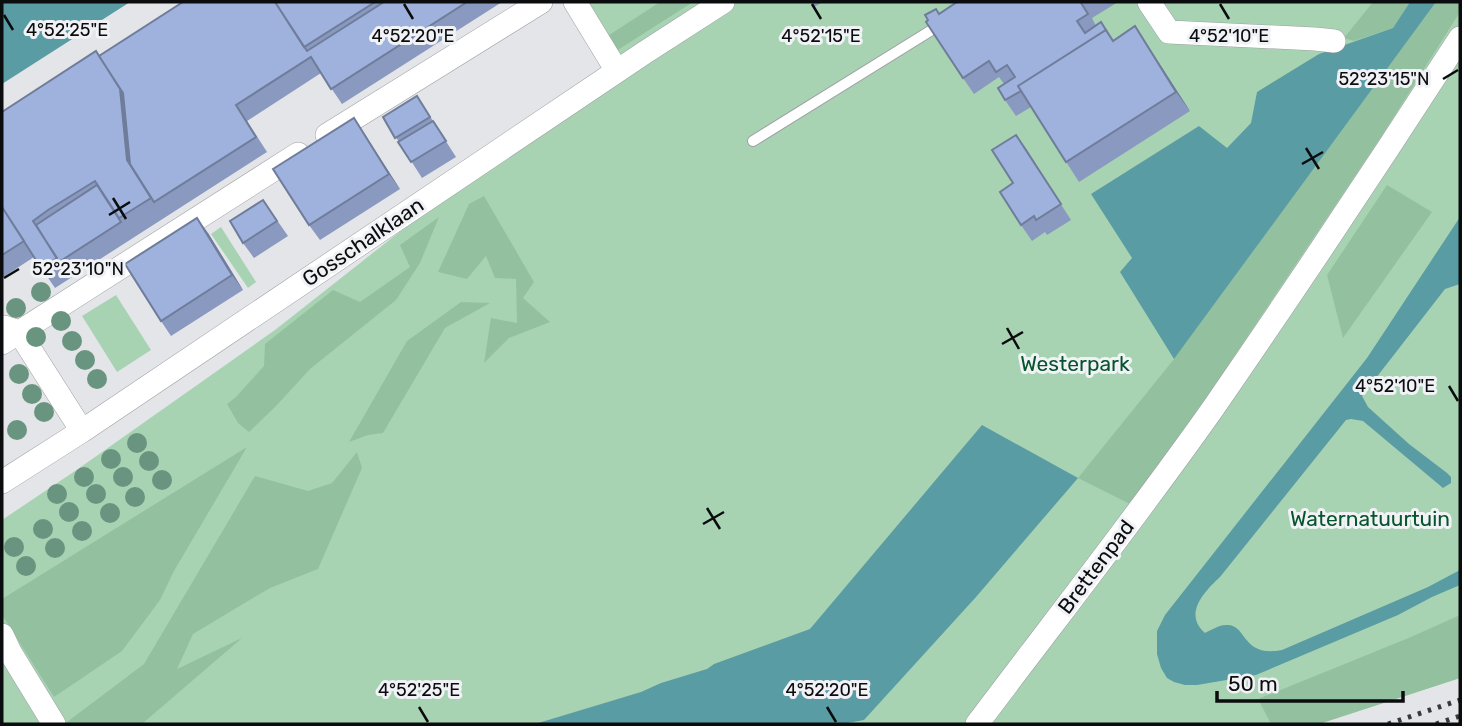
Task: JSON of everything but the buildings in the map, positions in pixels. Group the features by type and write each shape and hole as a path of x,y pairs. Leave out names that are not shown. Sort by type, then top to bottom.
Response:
{"street":[{"path":"82,431 7,334 541,2"},
{"path":"575,2 617,71"},
{"name":"Gosschalklaan","path":"2,482 723,2"},
{"path":"1149,2 1169,32 1324,40"},
{"name":"Brettenpad","path":"977,724 1212,408 1320,251 1460,38"},
{"path":"2,635 54,724"}],"lane":[{"path":"753,141 951,17"}],"green space":[{"name":"Westerpark","path":"587,2 1460,2 1460,678 1319,724 2,724 2,520 275,330 477,171 630,73"},
{"path":"660,2 693,2 613,53 603,39"},
{"path":"1373,2 1410,2 1393,28 1354,41 1344,38"},
{"path":"1436,2 1460,2 1460,12 1381,137 1132,505 1078,478 1174,359"},
{"path":"1387,185 1432,212 1343,338 1327,275"},
{"path":"484,196 534,282 523,298 550,322 509,338 484,363 491,318 517,323 516,279 495,278 486,256 467,279 438,272 469,204"},
{"path":"439,217 420,263 396,300 310,369 249,432 238,423 227,404 264,366 265,344 333,290 360,302 410,267 400,245"},
{"path":"221,227 256,282 248,288 211,234"},
{"path":"116,295 151,350 117,372 82,316"},
{"path":"461,302 490,303 445,328 383,433 349,442 407,341"},
{"path":"247,447 174,571 160,600 122,651 54,697 2,615 2,599"},
{"path":"357,452 362,468 318,569 270,588 193,634 177,669 242,638 142,724 67,722 144,664 255,476 308,491 332,483"},
{"path":"1460,615 1460,678 1319,724 1271,724 1258,699 1411,637"}],"water":[{"path":"2,2 130,2 2,84"},
{"path":"1410,2 1436,2 1174,359 1120,272 1132,258 1091,194 1199,126 1227,148 1251,123 1257,92 1319,54 1393,28"},
{"path":"1460,217 1460,284 1445,289 1362,396 1368,407 1409,444 1447,473 1451,477 1451,483 1443,488 1363,421 1346,420 1202,596 1196,618 1205,633 1221,626 1233,626 1259,649 1282,650 1428,587 1460,570 1460,585 1398,615 1256,675 1197,685 1185,685 1167,678 1157,654 1157,631 1165,615 1367,358"},
{"path":"982,425 1078,478 976,597 864,720 842,724 535,724 641,692 810,629"}],"railway":[{"path":"1388,724 1460,700"},
{"path":"1436,724 1460,716"}],"park label":[{"name":"Waternatuurtuin","path":"1370,519"}]}
